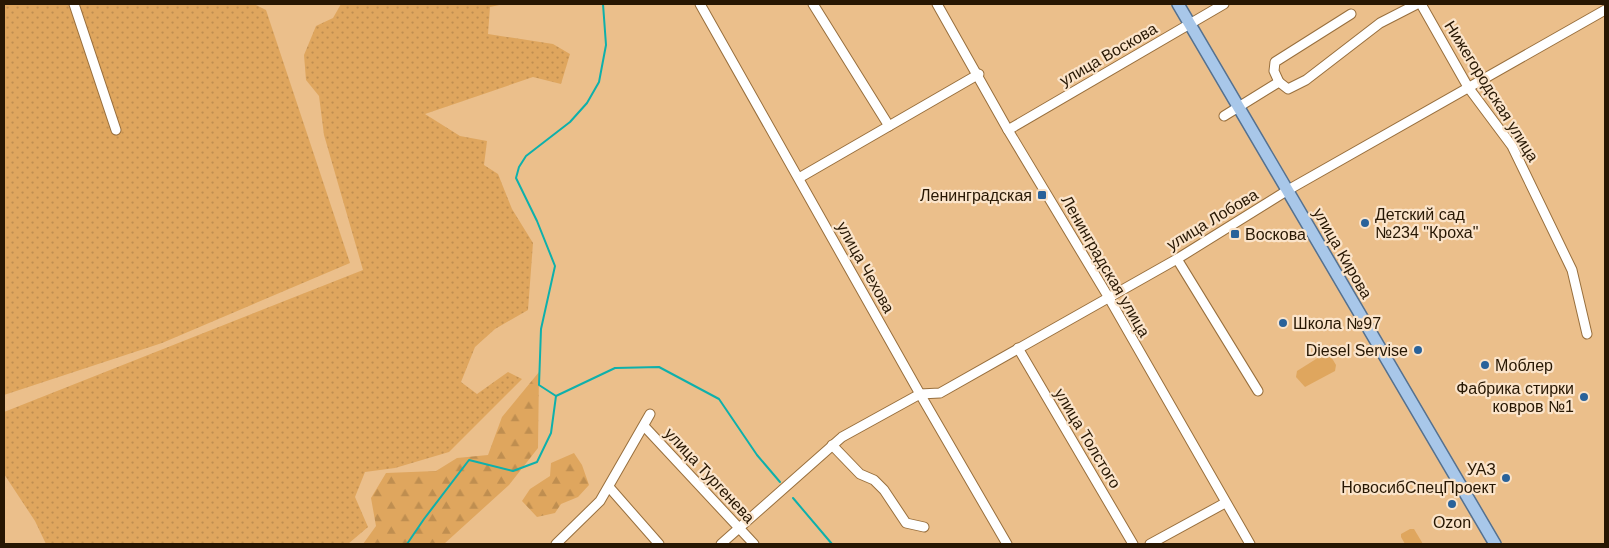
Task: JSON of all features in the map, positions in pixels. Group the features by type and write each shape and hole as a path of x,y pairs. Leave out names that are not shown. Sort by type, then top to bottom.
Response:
{"main road":[{"name":"улица Кирова","path":"1178,4 1495,544"}],"street":[{"path":"74,4 116,130"},
{"name":"улица Чехова","path":"700,4 1007,544"},
{"path":"812,4 889,126"},
{"name":"Ленинградская улица","path":"937,4 1008,130 1109,298 1250,544"},
{"name":"улица Воскова","path":"1008,130 1224,4"},
{"path":"1351,14 1276,62 1274,71 1279,82 1288,89 1306,80 1380,24 1417,4"},
{"name":"Нижегородская улица","path":"1421,4 1468,87 1512,146 1572,270 1587,334"},
{"name":"улица Лобова","path":"721,544 832,445 920,394 940,393 1109,298 1288,190 1605,10"},
{"path":"798,178 978,74"},
{"path":"1224,116 1279,82"},
{"path":"1177,258 1258,391"},
{"name":"улица Толстого","path":"1018,348 1133,544"},
{"path":"562,542 600,502 650,414"},
{"name":"улица Тургенева","path":"644,426 754,544"},
{"path":"832,445 860,474 874,480 884,490 906,523 924,527"},
{"path":"609,486 659,544"},
{"path":"1150,544 1225,503"}],"green space":[{"path":"4,4 254,4 266,10 350,263 162,343 4,395"},
{"path":"341,4 504,4 490,7 488,34 553,44 570,54 561,84 533,77 425,114 460,136 487,141 484,165 498,174 512,209 533,243 528,310 495,329 475,347 461,382 477,394 508,372 522,379 449,452 395,468 365,472 355,497 368,527 348,544 46,544 35,521 4,474 4,412 363,270 324,135 319,96 306,80 304,55 316,26 333,18"},
{"path":"1324,354 1330,355 1336,365 1335,371 1305,387 1296,377 1297,371"},
{"path":"539,372 538,448 509,485 444,544 363,544 376,526 371,498 386,473 436,471 457,458 488,455 502,417"},
{"path":"574,453 582,465 589,485 578,497 561,504 555,513 537,517 522,501 530,489 550,476 551,463"},
{"path":"1414,529 1423,544 1405,544 1401,534"}],"waterway":[{"path":"407,544 469,460 513,471 537,462 551,433 556,396 539,385 541,329 555,266 537,221 516,178 519,167 526,156 570,122 587,103 599,82 606,45 603,4"},
{"path":"556,396 615,368 659,367 719,399 757,455 780,482"},
{"path":"793,498 832,544"}],"place":[{"name":"Ленинградская","path":"1042,195"},
{"name":"Детский сад №234 \"Кроха\"","path":"1365,223"},
{"name":"Воскова","path":"1235,234"},
{"name":"Школа №97","path":"1283,323"},
{"name":"Diesel Servise","path":"1418,350"},
{"name":"Моблер","path":"1485,365"},
{"name":"Фабрика стирки ковров №1","path":"1584,397"},
{"name":"УАЗ НовосибСпецПроект","path":"1506,478"},
{"name":"Ozon","path":"1452,504"}]}
